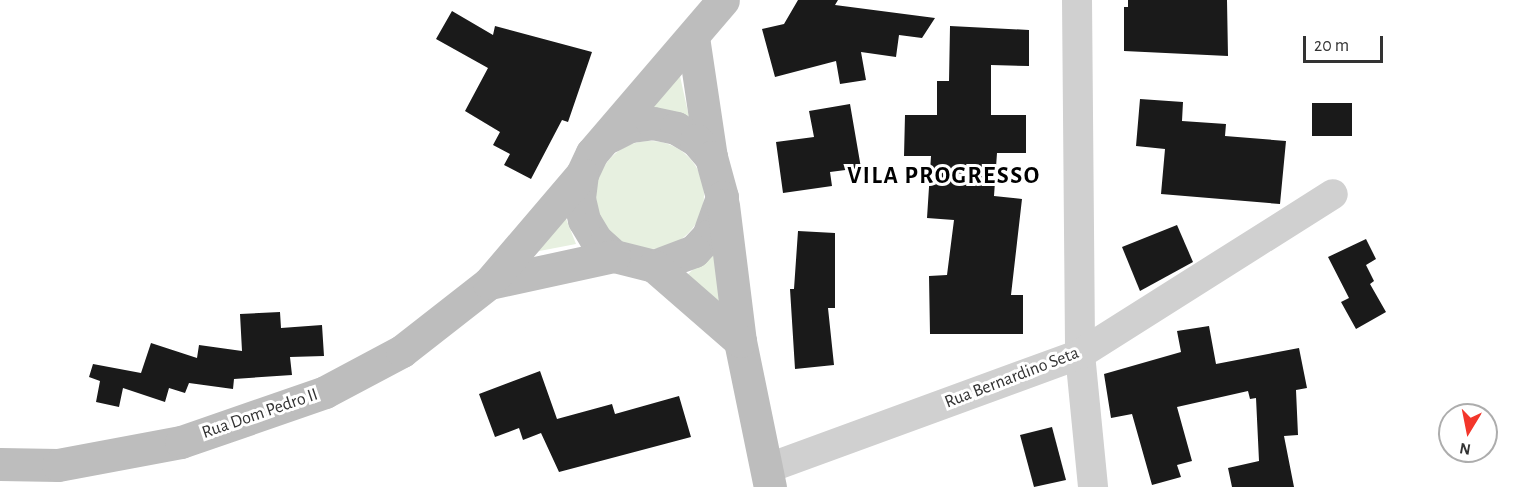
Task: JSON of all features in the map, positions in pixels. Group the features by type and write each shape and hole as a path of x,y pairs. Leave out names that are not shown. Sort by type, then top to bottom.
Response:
{"main road":[{"name":"Rua Dom Pedro II","path":"0,464 58,465 181,442 325,392 402,351 489,284 582,174 592,153 610,136 723,0"},
{"path":"693,37 711,157 722,197 740,341 768,478"},
{"path":"610,136 653,123 686,134 711,157"},
{"name":"Rua Dom Pedro II","path":"582,174 579,198 584,220 596,240 614,256"},
{"path":"722,197 708,237 693,251 654,266 740,341"},
{"name":"Rua Dom Pedro II","path":"489,284 614,256 654,266"}],"street":[{"path":"1077,0 1080,354 1093,487"},
{"name":"Rua Bernardino Seta","path":"768,478 1080,354 1333,194"}],"green space":[{"path":"678,67 689,117 647,106"},
{"path":"650,141 671,145 688,157 700,174 704,195 700,216 688,233 671,245 650,249 629,245 612,233 600,216 596,195 600,174 612,157 629,145"},
{"path":"563,211 576,244 529,253"},
{"path":"716,249 728,319 688,274"}],"building":[{"path":"798,0 838,0 835,5 935,18 922,38 899,35 896,57 861,52 866,80 840,84 836,61 775,77 762,29 784,24"},
{"path":"1128,0 1227,0 1228,56 1124,51 1124,7 1128,7"},
{"path":"452,11 493,35 495,26 592,52 568,122 562,120 531,179 504,165 510,154 493,145 500,132 465,111 488,68 436,39"},
{"path":"950,26 1029,30 1029,66 991,65 991,115 1026,115 1026,153 997,153 994,196 1022,199 1011,295 1023,295 1023,334 930,334 929,276 947,275 954,220 927,218 931,156 904,156 905,115 937,115 937,81 949,81"},
{"path":"1140,99 1183,102 1182,121 1226,124 1225,136 1286,141 1280,204 1161,194 1165,149 1136,146"},
{"path":"1312,103 1352,103 1352,136 1312,136"},
{"path":"850,104 861,168 830,172 832,186 783,193 776,142 814,137 809,111"},
{"path":"1177,225 1193,262 1140,291 1122,247"},
{"path":"798,231 835,233 835,308 828,308 834,365 795,369 790,289 794,289"},
{"path":"1366,239 1376,259 1366,265 1374,281 1370,284 1386,312 1356,329 1341,302 1349,298 1328,257"},
{"path":"280,312 281,328 322,325 324,356 290,357 292,375 234,379 233,389 189,383 185,393 169,388 165,402 123,388 119,407 96,402 100,381 89,377 93,364 141,373 151,343 197,358 199,345 242,351 240,314"},
{"path":"1209,326 1216,364 1299,348 1307,388 1296,390 1298,435 1284,436 1294,487 1232,487 1228,468 1259,461 1256,398 1250,399 1248,391 1177,407 1192,461 1177,465 1181,477 1152,485 1132,414 1111,418 1104,374 1181,352 1177,331"},
{"path":"540,371 557,419 612,404 615,414 679,396 691,437 559,472 541,433 523,440 519,428 495,437 479,394"},
{"path":"1052,427 1066,480 1034,487 1020,435"}],"district":[{"name":"VILA PROGRESSO","path":"944,177"}]}
